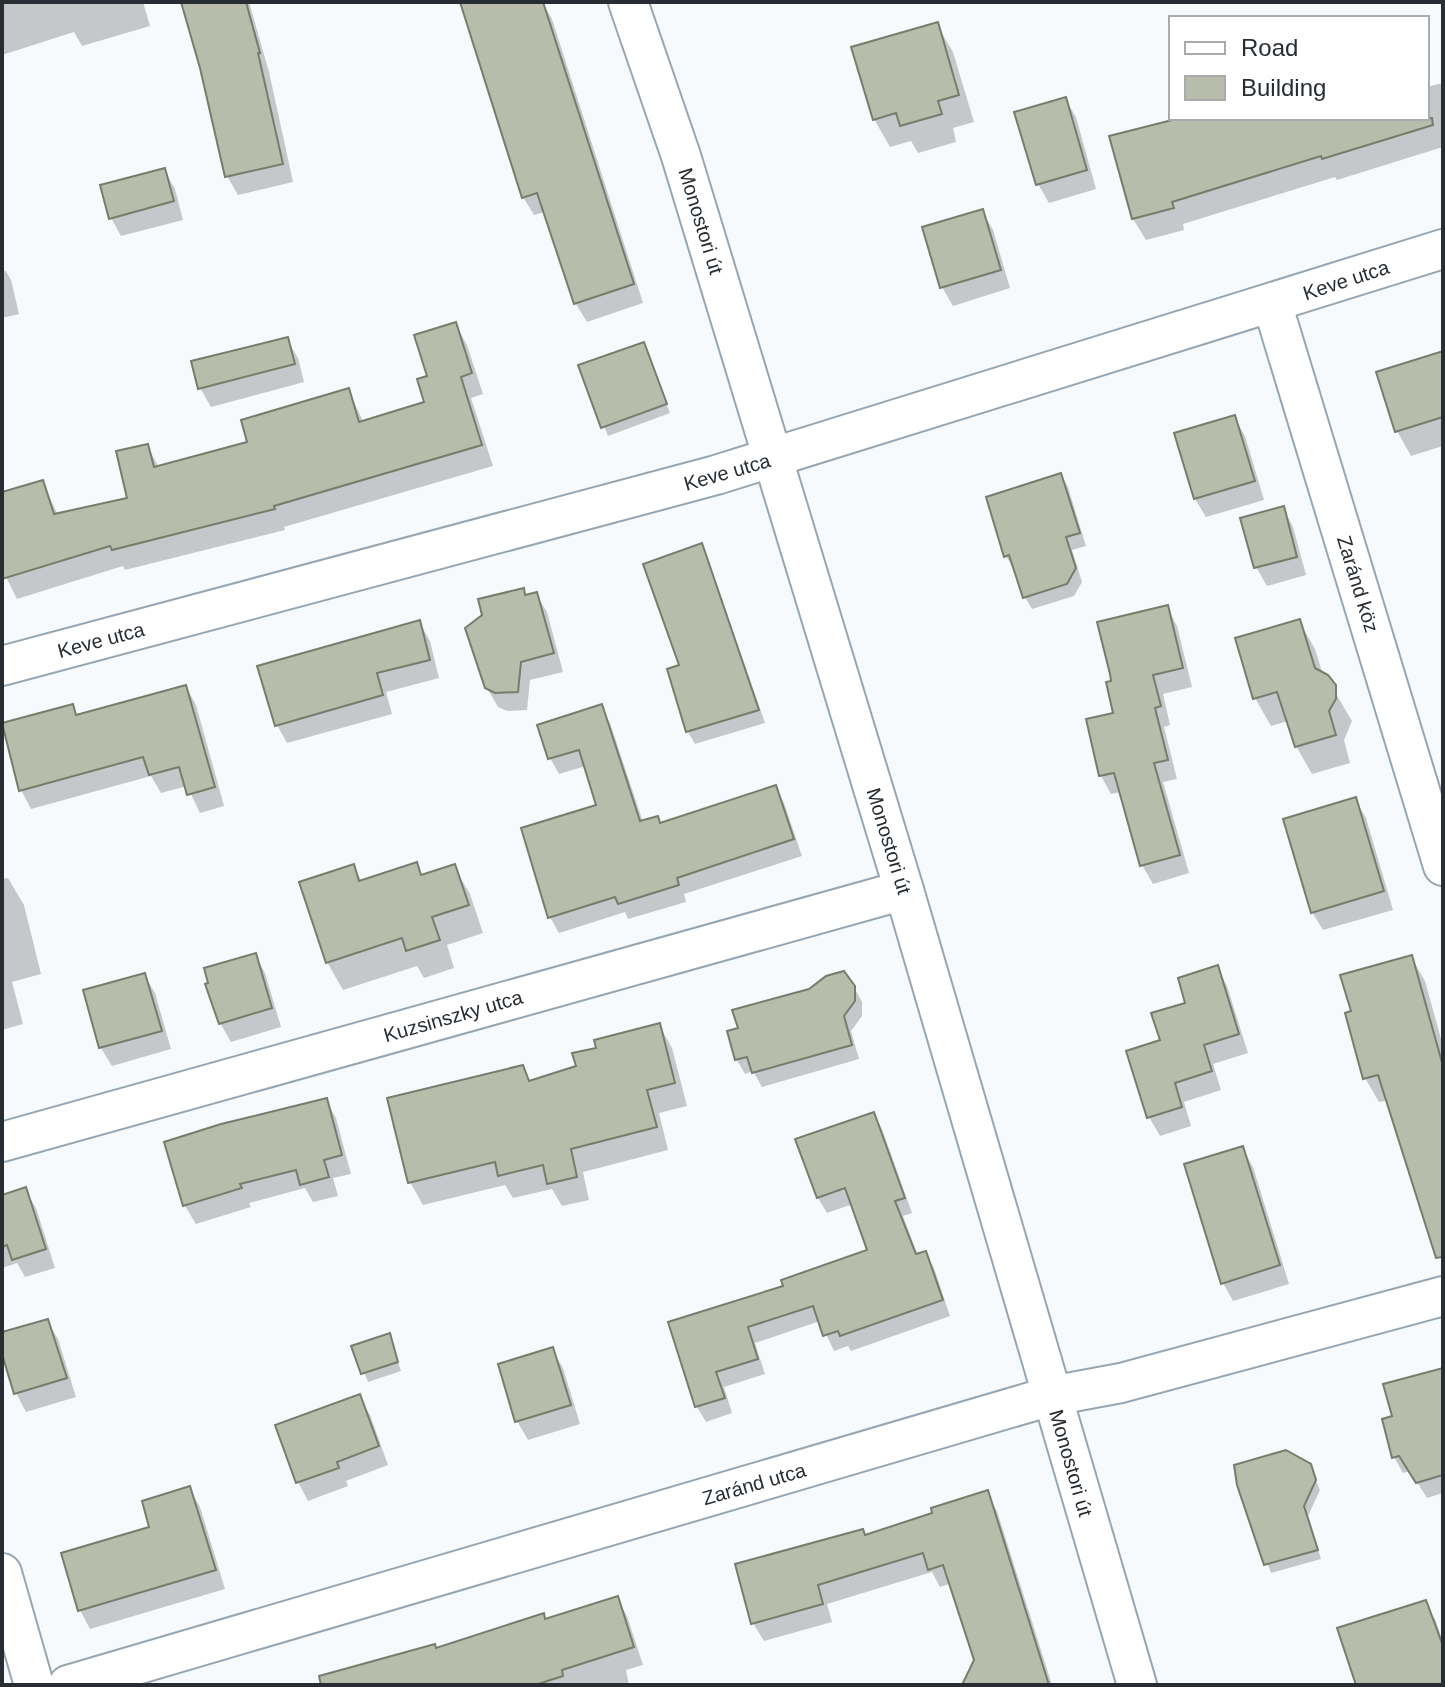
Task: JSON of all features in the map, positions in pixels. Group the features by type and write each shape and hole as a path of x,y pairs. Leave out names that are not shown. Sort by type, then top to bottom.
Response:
{"street":[{"name":"Monostori út","path":"628,2 681,156 904,890 1137,1685"},
{"name":"Keve utca","path":"2,666 773,459 1443,249"},
{"name":"Zaránd köz","path":"1272,303 1443,866"},
{"name":"Kuzsinszky utca","path":"2,1142 904,890"},
{"name":"Zaránd utca","path":"68,1685 1051,1396 1121,1383 1443,1296"},
{"path":"2,1573 34,1685"}],"building":[{"path":"181,2 246,2 283,164 225,177"},
{"path":"460,2 543,2 634,284 574,304 537,193 522,198"},
{"path":"938,22 959,95 938,101 942,114 900,126 896,113 873,120 851,47"},
{"path":"1066,97 1087,170 1036,185 1014,112"},
{"path":"1432,118 1433,125 1172,202 1174,208 1132,219 1109,136 1172,120"},
{"path":"165,168 174,201 109,219 100,185"},
{"path":"983,209 1001,270 940,288 922,227"},
{"path":"456,322 472,373 461,377 482,445 274,506 275,509 112,550 110,546 2,579 2,492 43,480 54,514 127,498 116,451 148,444 154,467 247,442 241,420 349,388 359,422 424,402 417,379 427,376 414,335"},
{"path":"288,337 295,364 198,389 191,361"},
{"path":"644,342 667,404 601,428 578,365"},
{"path":"1443,351 1443,417 1395,432 1376,372"},
{"path":"1235,415 1255,481 1194,499 1174,433"},
{"path":"1061,473 1080,533 1066,537 1076,568 1067,584 1023,598 1009,555 1004,557 986,497"},
{"path":"1284,506 1297,557 1254,568 1240,518"},
{"path":"702,543 759,710 686,732 667,669 679,665 643,564"},
{"path":"524,588 525,595 537,592 554,653 521,662 518,692 495,693 485,688 465,628 482,615 478,599"},
{"path":"1168,605 1183,668 1153,675 1161,706 1155,708 1168,760 1154,763 1180,855 1140,866 1114,773 1099,776 1086,719 1113,713 1106,682 1111,681 1110,674 1097,622"},
{"path":"1300,619 1315,668 1328,675 1336,685 1336,699 1329,711 1336,735 1295,747 1277,692 1253,699 1235,638"},
{"path":"420,620 430,660 377,673 383,695 275,726 257,666"},
{"path":"186,685 215,787 187,795 179,767 149,775 143,757 19,791 2,723 73,704 76,715"},
{"path":"602,704 640,821 658,816 660,823 776,785 794,839 677,878 679,885 618,904 615,897 548,918 521,828 596,805 579,750 548,759 537,725"},
{"path":"1356,797 1384,891 1311,913 1283,819"},
{"path":"417,862 421,875 455,864 469,905 432,917 440,940 406,951 402,938 326,963 299,882 354,864 359,881"},
{"path":"256,953 272,1008 219,1024 205,984 208,983 204,968"},
{"path":"1412,955 1443,1066 1443,1257 1436,1258 1378,1075 1363,1079 1345,1013 1351,1011 1340,975"},
{"path":"1218,965 1239,1034 1204,1045 1212,1071 1175,1083 1182,1107 1147,1118 1126,1051 1160,1040 1151,1013 1185,1003 1178,978"},
{"path":"844,971 855,986 855,1001 844,1016 852,1045 752,1073 747,1057 735,1060 727,1031 738,1028 732,1010 809,989 826,976"},
{"path":"145,973 162,1031 99,1048 83,990"},
{"path":"660,1023 675,1083 647,1090 657,1127 571,1149 577,1177 547,1184 543,1165 498,1176 495,1162 408,1183 387,1098 523,1065 529,1081 576,1066 572,1053 596,1048 594,1040"},
{"path":"327,1098 342,1155 324,1160 329,1177 300,1185 296,1170 240,1184 242,1188 183,1206 164,1142 221,1124"},
{"path":"874,1112 905,1198 895,1201 916,1254 926,1251 943,1300 840,1336 838,1331 823,1336 813,1306 748,1327 758,1359 716,1372 725,1398 695,1407 668,1322 783,1286 781,1280 867,1250 845,1188 817,1198 795,1139"},
{"path":"1243,1146 1280,1265 1221,1284 1184,1164"},
{"path":"26,1187 46,1249 12,1260 7,1245 2,1247 2,1195"},
{"path":"48,1319 67,1378 14,1394 2,1354 2,1332"},
{"path":"390,1333 398,1362 361,1374 351,1346"},
{"path":"553,1347 571,1405 515,1422 498,1364"},
{"path":"1443,1368 1443,1475 1416,1483 1399,1456 1392,1458 1382,1419 1392,1416 1383,1384"},
{"path":"360,1394 379,1446 337,1462 339,1468 296,1483 275,1425"},
{"path":"1286,1450 1311,1464 1316,1480 1304,1506 1318,1550 1264,1565 1237,1485 1234,1465"},
{"path":"190,1486 216,1570 78,1611 61,1553 149,1527 142,1501"},
{"path":"988,1490 1049,1685 962,1685 974,1660 943,1565 928,1570 923,1553 818,1585 823,1604 751,1624 735,1564 863,1529 865,1535 932,1513 931,1508"},
{"path":"618,1596 634,1647 562,1670 563,1676 535,1685 321,1685 319,1676 435,1644 436,1648 544,1613 545,1619"},
{"path":"1426,1600 1443,1646 1443,1685 1356,1685 1337,1628"}]}
